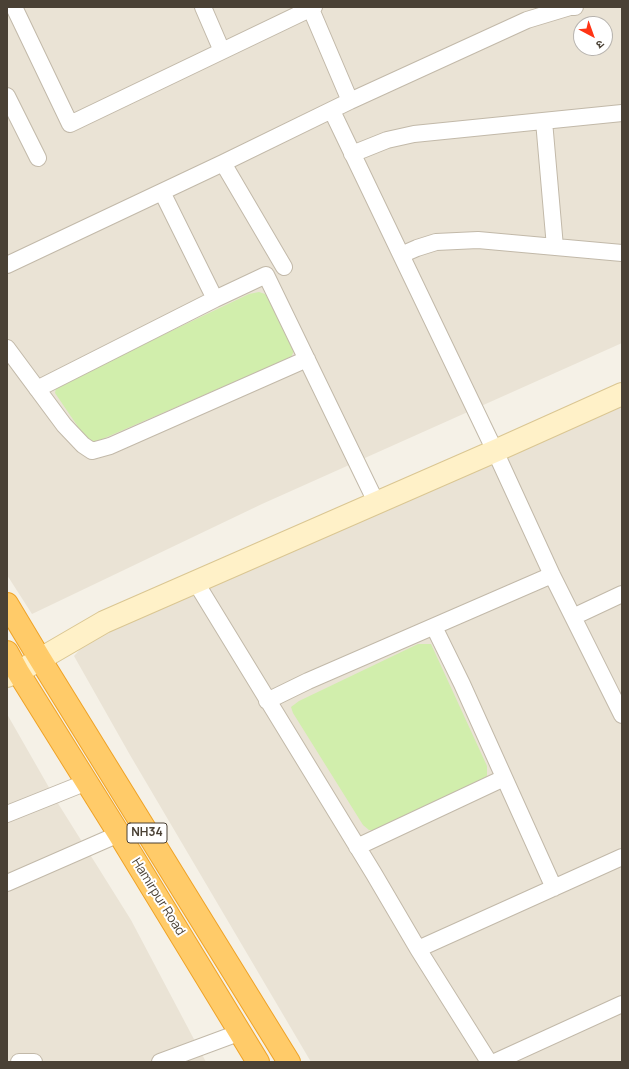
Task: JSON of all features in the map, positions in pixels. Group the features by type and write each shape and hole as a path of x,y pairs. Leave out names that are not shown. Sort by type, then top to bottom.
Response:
{"highway":[{"name":"NH34","path":"7,604 289,1062"},
{"name":"NH34","path":"7,652 12,674"},
{"name":"Hamirpur Road","path":"12,674 87,782 258,1062"}],"street":[{"path":"14,7 70,124 312,8 350,101"},
{"path":"203,7 222,51"},
{"path":"7,265 332,111 350,101 527,20 575,7"},
{"path":"7,96 38,158"},
{"path":"332,111 495,451 552,575 622,715"},
{"path":"352,154 387,140 414,134 622,113"},
{"path":"544,121 555,247"},
{"path":"223,163 284,267"},
{"path":"162,192 215,298"},
{"path":"401,255 436,242 478,240 622,253"},
{"path":"37,389 215,298 266,275 376,502"},
{"path":"7,348 64,425 83,445 92,451 110,446 307,359"},
{"path":"12,674 104,622 622,394"},
{"path":"267,701 308,681 552,575"},
{"path":"195,581 267,701 358,847 418,949 489,1062"},
{"path":"573,617 622,594"},
{"path":"434,627 554,888"},
{"path":"358,847 504,778"},
{"path":"7,814 87,782"},
{"path":"7,883 119,834"},
{"path":"418,949 622,857"},
{"path":"506,1060 622,1004"},
{"path":"160,1062 241,1032"},
{"path":"20,1062 34,1062"}],"shaded area":[{"path":"7,7 622,7 622,343 262,504 32,614 7,575"},
{"path":"622,401 622,1062 311,1062 130,755 74,656 82,647 94,638"},
{"path":"7,714 59,805 131,920 206,1062 7,1062"}],"green space":[{"path":"259,292 265,294 271,303 294,351 291,357 285,360 100,440 92,442 85,437 55,393 56,388 60,384 249,294"},
{"path":"418,644 431,644 487,766 487,776 473,785 380,831 369,830 363,825 293,713 291,707 299,701"}]}
